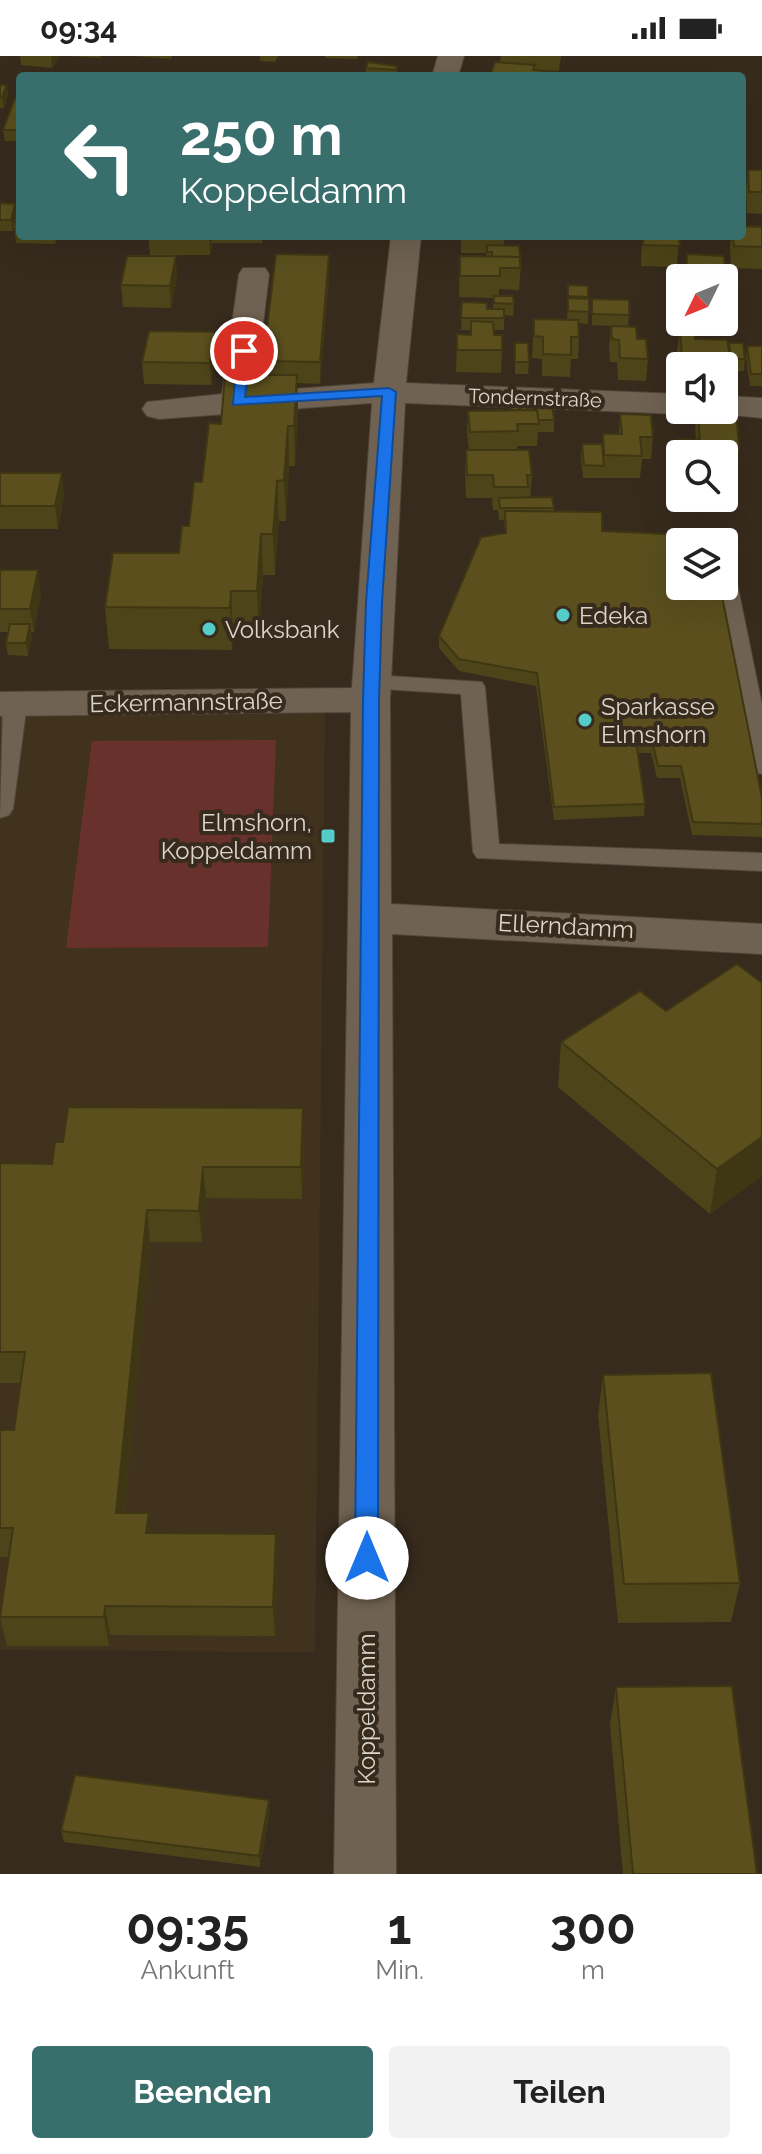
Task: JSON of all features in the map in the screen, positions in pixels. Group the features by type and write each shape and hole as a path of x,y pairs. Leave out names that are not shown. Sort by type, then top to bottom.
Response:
{"street":[{"name":"Koppeldamm","path":"365,1874 374,602 389,392 406,240"},
{"path":"237,402 254,274"},
{"path":"159,409 389,392"},
{"name":"Tondernstraße","path":"389,392 666,403"},
{"path":"738,407 762,408"},
{"name":"Eckermannstraße","path":"8,704 372,691"},
{"name":"Ellerndamm","path":"370,918 762,939"}],"lane":[{"path":"728,600 762,766"},
{"path":"372,691 473,687 486,852 762,862"},
{"path":"0,809 8,704"}],"shaded area":[{"path":"325,709 315,1652 0,1650 0,715"},
{"path":"276,740 268,947 66,948 92,741"}],"building":[{"path":"368,62 397,66 396,70 366,68"},
{"path":"495,62 535,65 533,70 555,72 491,72"},
{"path":"0,85 7,85 2,97 0,97"},
{"path":"15,98 16,98 16,130 3,130"},
{"path":"748,170 762,170 762,192 749,192"},
{"path":"0,203 15,204 11,220 0,220"},
{"path":"746,226 762,227 762,247 734,246 733,240 746,240"},
{"path":"643,240 679,240 680,246 643,245"},
{"path":"487,245 519,246 521,265 520,257 492,257 492,252 487,252"},
{"path":"276,254 329,255 320,362 263,361"},
{"path":"687,254 724,256 724,264 687,264"},
{"path":"127,256 176,256 170,286 121,285"},
{"path":"460,256 520,257 520,268 500,268 500,276 460,276"},
{"path":"568,285 588,286 588,297 568,296"},
{"path":"494,296 513,296 514,304 494,303"},
{"path":"568,298 589,299 589,312 568,311"},
{"path":"592,299 629,300 629,315 592,314"},
{"path":"462,302 487,303 487,309 504,309 504,318 461,318"},
{"path":"534,319 578,320 579,337 571,337 571,355 543,354 543,337 534,336"},
{"path":"471,321 493,322 494,335 502,335 502,350 457,350 457,334 471,335"},
{"path":"611,326 636,327 637,339 646,339 648,359 620,358 619,340 612,339"},
{"path":"149,331 215,332 210,363 142,362"},
{"path":"680,336 727,340 729,352 682,352"},
{"path":"515,343 528,343 529,362 515,362"},
{"path":"729,343 743,343 745,359 738,359 738,352 730,352"},
{"path":"747,346 762,346 762,374 751,374"},
{"path":"225,375 297,375 294,426 288,426 284,480 277,481 273,534 261,534 257,591 231,591 230,608 105,607 113,553 179,553 182,526 189,526 194,482 202,482 209,423 221,424"},
{"path":"510,403 552,403 554,420 538,420 537,410 511,410"},
{"path":"537,410 539,424 517,424 518,431 470,432 468,411"},
{"path":"620,414 651,415 653,437 640,437 642,456 604,455 603,434 622,434"},
{"path":"699,424 737,424 739,448 738,440 700,440"},
{"path":"582,444 602,444 604,466 584,465"},
{"path":"466,450 529,450 532,475 527,475 528,487 494,487 493,475 467,475"},
{"path":"0,473 62,473 55,506 0,506"},
{"path":"552,497 554,508 500,508 499,498"},
{"path":"505,511 602,512 602,531 666,534 666,600 723,600 762,798 762,824 693,822 681,766 658,766 652,740 636,740 645,804 554,807 537,673 459,659 439,636 481,537 506,533"},
{"path":"0,570 38,570 30,609 0,609"},
{"path":"10,624 30,624 26,643 6,643"},
{"path":"737,964 762,983 762,1137 717,1169 561,1042 640,991 666,1011"},
{"path":"68,1107 303,1108 301,1167 203,1167 199,1211 147,1210 116,1513 149,1513 146,1533 276,1534 273,1607 105,1606 104,1617 0,1617 13,1528 0,1528 0,1430 14,1430 25,1352 0,1352 0,1163 52,1164 55,1142 63,1142"},
{"path":"711,1373 740,1583 624,1584 603,1375"},
{"path":"732,1686 757,1874 633,1874 616,1687"},
{"path":"75,1775 269,1800 259,1856 61,1831"}],"place":[{"name":"Edeka","path":"563,615"},
{"name":"Volksbank","path":"209,629"},
{"name":"Sparkasse Elmshorn","path":"585,720"},
{"name":"Elmshorn, Koppeldamm","path":"328,836"}],"route":[{"path":"244,351 237,402 389,392 374,602 374,683 371,700 367,1558"}]}
